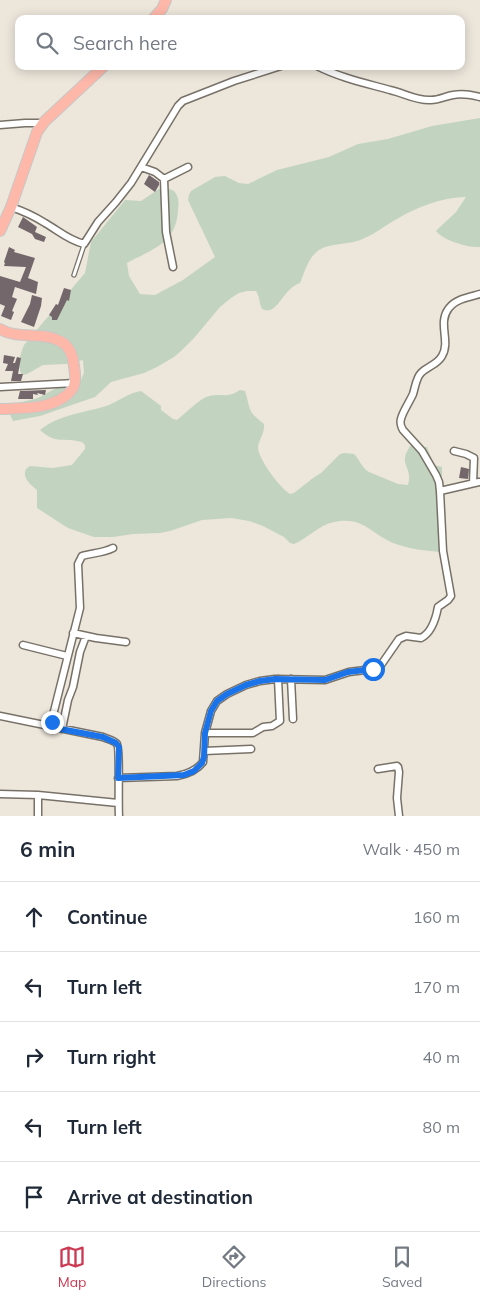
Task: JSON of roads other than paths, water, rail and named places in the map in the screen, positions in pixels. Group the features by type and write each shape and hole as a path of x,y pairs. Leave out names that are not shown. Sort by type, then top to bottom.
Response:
{"main road":[{"path":"157,15 166,0"},
{"path":"0,231 11,208 38,132 43,123 100,70"},
{"path":"0,328 6,333 44,336 66,344 73,356 75,383 69,393 54,402 33,408 0,409"}],"street":[{"path":"11,208 22,211 46,223 68,238 84,244 98,222 116,202 141,167 178,106 183,101 268,70"},
{"path":"325,70 333,74 393,90 412,98 430,100 459,94 480,97"},
{"path":"0,125 25,122 43,123"},
{"path":"141,167 155,172 164,179 166,232 173,267"},
{"path":"164,179 188,167"},
{"path":"118,778 184,775 194,771 202,763 205,733 211,711 217,701 246,685 278,679 325,680 348,672 373,669 381,665 399,639 406,636 422,638 426,635 437,616 438,607 451,596 443,551 440,491 436,476 422,451 403,430 401,418 421,373 438,362 444,354 446,345 443,323 444,315 450,306 456,302 480,294"},
{"path":"0,387 75,383"},
{"path":"440,491 476,483 474,458 466,454 454,452"},
{"path":"50,727 80,608 78,564 82,556 106,552 113,548"},
{"path":"73,633 126,642"},
{"path":"62,729 80,652 86,636"},
{"path":"23,645 68,656"},
{"path":"205,733 254,733 263,727 272,726 279,722 278,679"},
{"path":"291,679 293,718"},
{"path":"0,716 103,737 116,743 119,747 119,816"},
{"path":"204,751 251,749"},
{"path":"378,768 397,766 399,768 397,798 399,816"},
{"path":"0,794 38,795 118,803"},
{"path":"38,795 38,816"}],"lane":[{"path":"74,275 84,244"}]}
